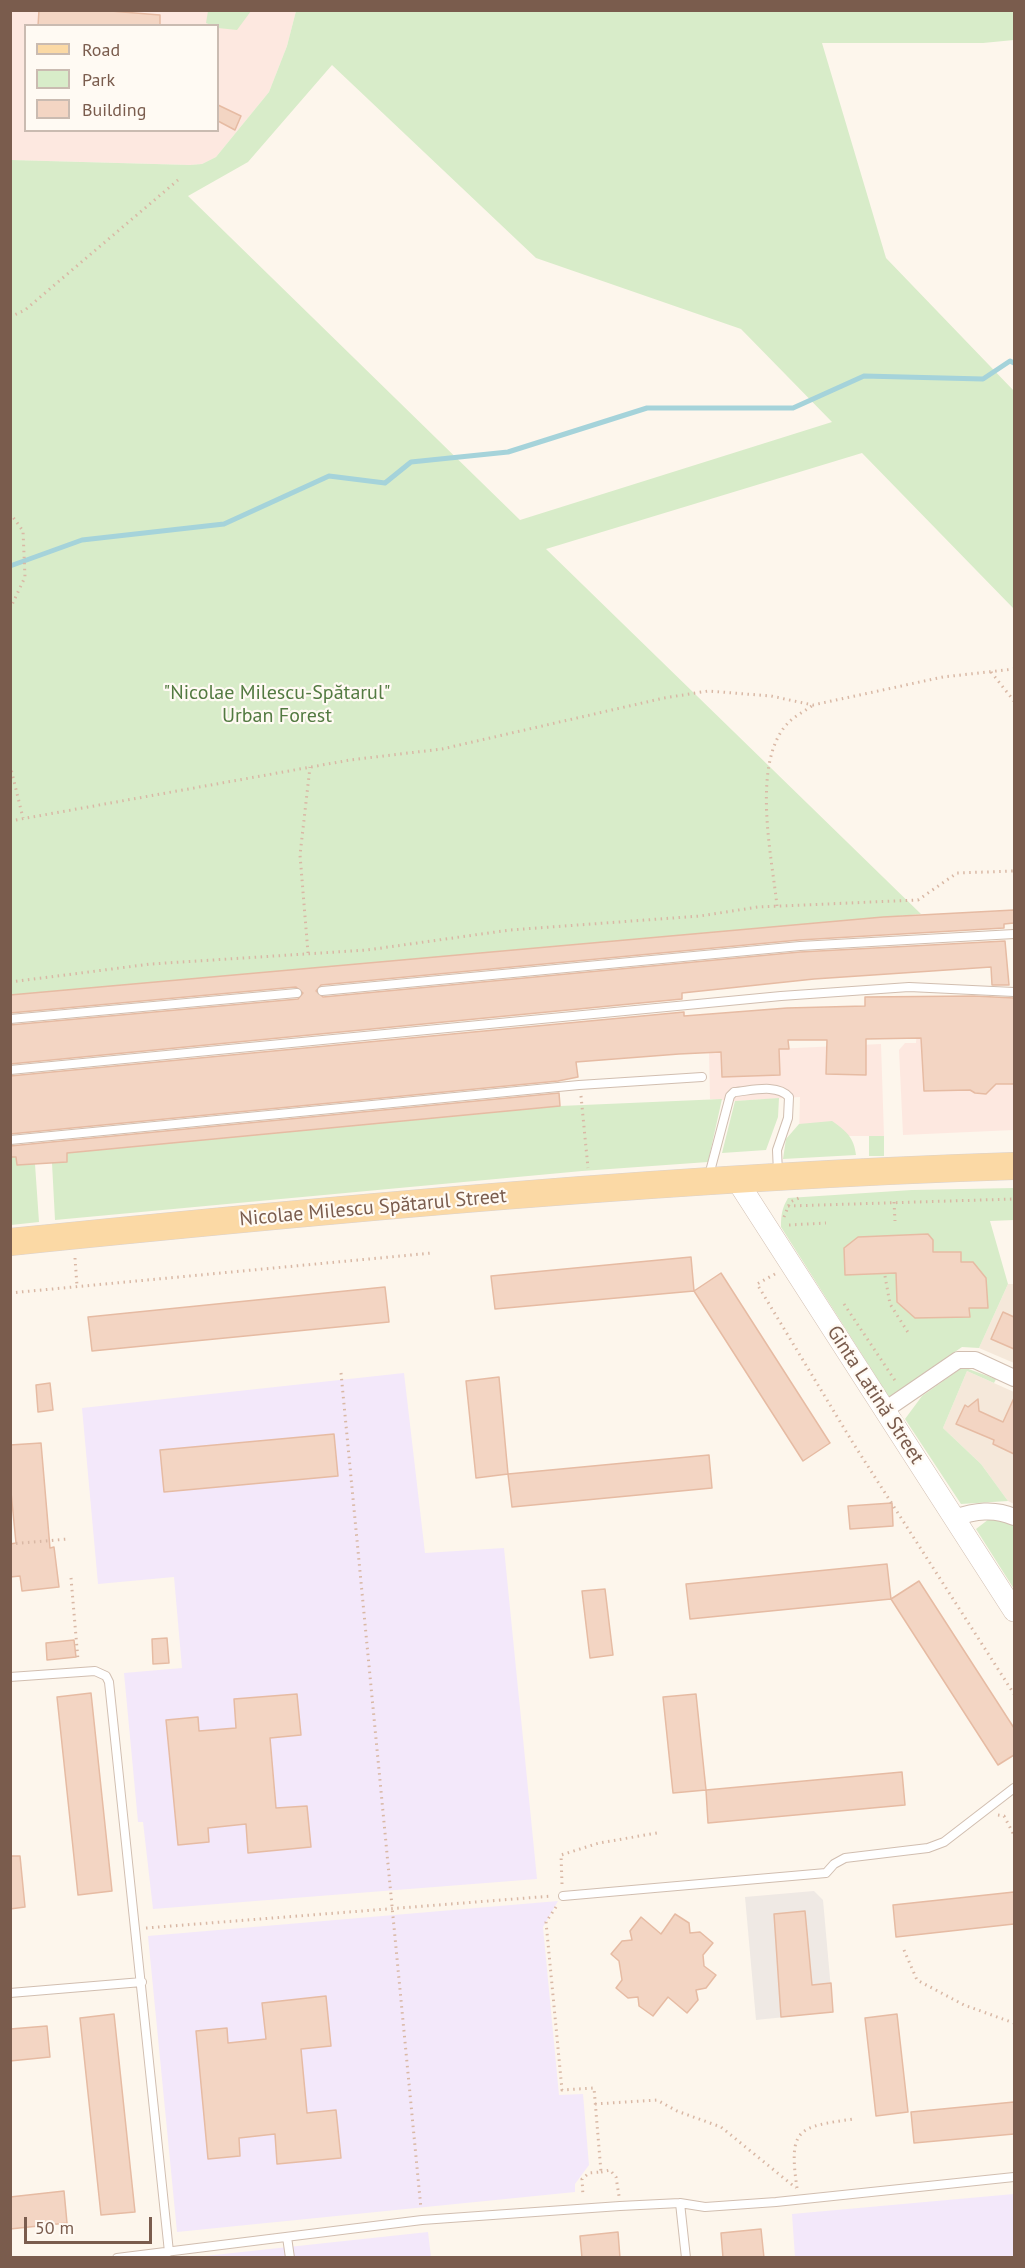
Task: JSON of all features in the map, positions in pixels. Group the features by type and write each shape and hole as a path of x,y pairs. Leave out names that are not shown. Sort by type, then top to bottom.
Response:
{"main road":[{"name":"Nicolae Milescu Spătarul Street","path":"10,1242 428,1201 736,1179 1014,1166"}],"street":[{"name":"Ginta Latină Street","path":"736,1179 1014,1611"},
{"path":"885,1410 958,1360 975,1360 1014,1378"},
{"path":"954,1518 973,1512 993,1511 1014,1516"}],"lane":[{"path":"322,991 800,946 1014,934"},
{"path":"10,1070 781,996 909,987 1014,992"},
{"path":"10,1019 297,993"},
{"path":"10,1140 579,1085 702,1077"},
{"path":"707,1181 730,1095 734,1092 770,1089 780,1090 789,1098 788,1118 777,1150 778,1177"},
{"path":"10,1677 79,1671 99,1672 109,1682 169,2252"},
{"path":"563,1896 826,1873 834,1864 845,1858 928,1848 944,1842 1014,1788"},
{"path":"10,1994 142,1982"},
{"path":"117,2258 422,2220 680,2203 705,2206 776,2202 1014,2177"},
{"path":"680,2203 686,2258"},
{"path":"287,2238 290,2258"}],"path":[{"path":"10,317 26,310 178,180"},
{"path":"10,513 23,531 25,573 10,609"},
{"path":"777,906 766,793 771,752 787,724 813,705 943,677 1014,669"},
{"path":"991,672 1014,701"},
{"path":"10,821 310,767 442,749 664,698 708,692 771,696 813,705"},
{"path":"10,765 23,818"},
{"path":"308,954 300,855 310,767"},
{"path":"10,982 151,964 367,950 510,930 700,916 777,906 918,900 957,873 1014,871"},
{"path":"579,1085 586,1168"},
{"path":"787,1231 784,1226 784,1215 789,1206 808,1193"},
{"path":"789,1206 1014,1199"},
{"path":"894,1202 895,1221"},
{"path":"784,1226 826,1223"},
{"path":"73,1236 77,1286"},
{"path":"10,1293 432,1253"},
{"path":"782,1270 757,1284 854,1443 1014,1694"},
{"path":"885,1276 890,1304 909,1334"},
{"path":"844,1304 906,1396"},
{"path":"341,1373 422,2220"},
{"path":"10,1544 68,1539"},
{"path":"71,1578 79,1671"},
{"path":"981,1814 1004,1815 1014,1835"},
{"path":"601,2172 594,2088 562,2090 546,1922 563,1896 561,1856 599,1843 657,1833"},
{"path":"136,1929 563,1896"},
{"path":"904,1950 917,1980 964,2005 1014,2023"},
{"path":"595,2104 657,2100 677,2112 721,2127 797,2189"},
{"path":"796,2180 794,2145 800,2134 809,2126 853,2119"},
{"path":"582,2187 582,2179 590,2173 610,2170 616,2177 617,2185"}],"shaded area":[{"path":"11,11 296,11 287,46 269,92 216,157 202,164 11,160"},
{"path":"917,1029 1014,1030 1014,1130 903,1135 899,1050 905,1043 916,1043"},
{"path":"881,1044 884,1136 799,1136 800,1097 735,1101 710,1099 709,1052"},
{"path":"1008,1284 1014,1284 1014,1363 979,1348"},
{"path":"967,1371 1014,1392 1014,1504 1008,1501 981,1464 943,1428"},
{"path":"404,1373 425,1553 504,1548 537,1879 153,1909 143,1822 138,1822 124,1673 182,1668 174,1577 98,1584 82,1408"},
{"path":"814,1891 823,1900 833,2012 756,2020 745,1897"},
{"path":"558,1901 543,1927 559,2095 583,2094 589,2165 575,2184 575,2192 177,2232 148,1936"},
{"path":"1014,2194 1014,2257 795,2257 792,2214"},
{"path":"428,2232 431,2257 186,2258"}],"green space":[{"path":"208,10 251,11 237,30 219,28 219,24 206,23"},
{"name":"\"Nicolae Milescu-Spătarul\" Urban Forest","path":"296,11 1014,11 1014,40 983,43 822,43 886,258 1014,391 1014,609 862,453 546,549 921,914 11,995 11,160 202,164 216,157 269,92 287,46","holes":["332,65 536,258 741,329 832,422 520,520 188,196 248,162"]},
{"path":"779,1098 778,1117 766,1150 722,1153 735,1101"},
{"path":"722,1099 708,1162 582,1171 55,1220 52,1163 67,1162 67,1153 560,1106"},
{"path":"832,1121 848,1135 856,1155 783,1159 786,1139 799,1124"},
{"path":"869,1136 884,1136 884,1156 869,1156"},
{"path":"11,1157 16,1157 17,1165 35,1164 39,1222 11,1225"},
{"path":"1014,1188 1014,1220 990,1221 1008,1284 979,1348 962,1347 889,1397 781,1227 782,1212 788,1198 912,1190"},
{"path":"963,1367 996,1379 994,1383 967,1371 943,1428 981,1464 1008,1501 961,1504 905,1419 922,1396"},
{"path":"996,1517 1014,1525 1014,1589 976,1529 989,1519"}],"building":[{"path":"39,10 98,10 160,15 160,24 38,24"},
{"path":"219,105 241,116 235,130 219,122"},
{"path":"1014,910 1014,923 1004,924 1004,928 799,940 321,985 316,991 323,997 800,952 1005,941 1009,985 992,985 991,967 814,979 682,993 682,999 10,1064 10,1025 298,999 303,993 296,987 10,1013 10,995 883,917"},
{"path":"865,997 1014,998 1014,1084 996,1084 986,1094 970,1090 924,1091 921,1038 866,1039 866,1075 826,1074 827,1040 788,1040 789,1049 779,1049 780,1075 722,1077 721,1052 679,1054 576,1062 578,1077 558,1081 10,1134 10,1076 684,1012 684,1016 787,1008 865,1006"},
{"path":"559,1093 560,1106 67,1153 67,1162 17,1165 16,1157 10,1157 10,1146"},
{"path":"928,1234 933,1240 933,1252 961,1252 961,1262 973,1262 986,1278 988,1308 969,1308 970,1317 915,1318 897,1302 896,1273 845,1275 844,1248 858,1237"},
{"path":"691,1257 694,1291 495,1309 491,1276"},
{"path":"721,1273 830,1443 803,1461 694,1291"},
{"path":"385,1287 389,1322 92,1351 88,1317"},
{"path":"1003,1312 1014,1317 1014,1349 991,1339"},
{"path":"499,1377 508,1474 476,1478 466,1381"},
{"path":"50,1383 53,1410 38,1412 36,1385"},
{"path":"1014,1398 1014,1454 993,1444 994,1440 956,1424 965,1405 968,1407 978,1399 979,1411 1003,1422"},
{"path":"334,1434 338,1476 164,1492 160,1450"},
{"path":"41,1443 50,1548 54,1547 59,1587 22,1591 20,1576 10,1577 10,1544 16,1543 10,1482 10,1445"},
{"path":"709,1455 712,1488 512,1507 508,1474"},
{"path":"892,1503 893,1526 850,1529 848,1506"},
{"path":"887,1564 891,1599 690,1619 686,1584"},
{"path":"919,1581 1014,1728 1014,1755 998,1765 891,1599"},
{"path":"605,1589 613,1655 590,1658 582,1591"},
{"path":"167,1638 169,1663 153,1664 152,1639"},
{"path":"74,1640 76,1657 47,1660 46,1643"},
{"path":"91,1693 112,1891 78,1895 57,1697"},
{"path":"297,1694 301,1735 270,1738 276,1808 307,1806 311,1847 248,1853 246,1824 208,1828 209,1842 178,1845 166,1720 198,1717 199,1731 236,1728 234,1699"},
{"path":"696,1694 706,1790 673,1793 663,1697"},
{"path":"902,1772 905,1805 708,1823 706,1790"},
{"path":"10,1856 20,1856 25,1907 10,1909"},
{"path":"1014,1892 1014,1924 896,1937 893,1905"},
{"path":"805,1911 812,1985 831,1983 833,2012 781,2017 774,1914"},
{"path":"675,1914 689,1923 690,1933 700,1932 713,1943 703,1955 704,1966 716,1975 706,1988 696,1990 698,2000 687,2013 668,1997 653,2016 639,2006 638,1997 628,1998 616,1988 622,1980 619,1961 611,1954 622,1941 632,1940 630,1931 641,1917 661,1934"},
{"path":"326,1996 331,2046 301,2049 307,2113 336,2110 341,2158 277,2164 275,2134 239,2138 240,2156 208,2159 196,2031 227,2028 228,2043 266,2039 262,2003"},
{"path":"114,2014 135,2212 101,2215 80,2018"},
{"path":"897,2014 908,2112 876,2116 865,2018"},
{"path":"47,2026 50,2057 10,2061 10,2029"},
{"path":"1014,2102 1014,2134 914,2143 911,2112"},
{"path":"64,2191 67,2223 10,2229 10,2197"},
{"path":"761,2229 764,2258 723,2258 721,2233"},
{"path":"618,2232 620,2258 582,2258 580,2236"}],"waterway":[{"path":"10,566 82,540 224,524 329,476 385,483 411,462 508,452 647,408 793,408 864,376 983,379 1010,361 1014,363"}]}
